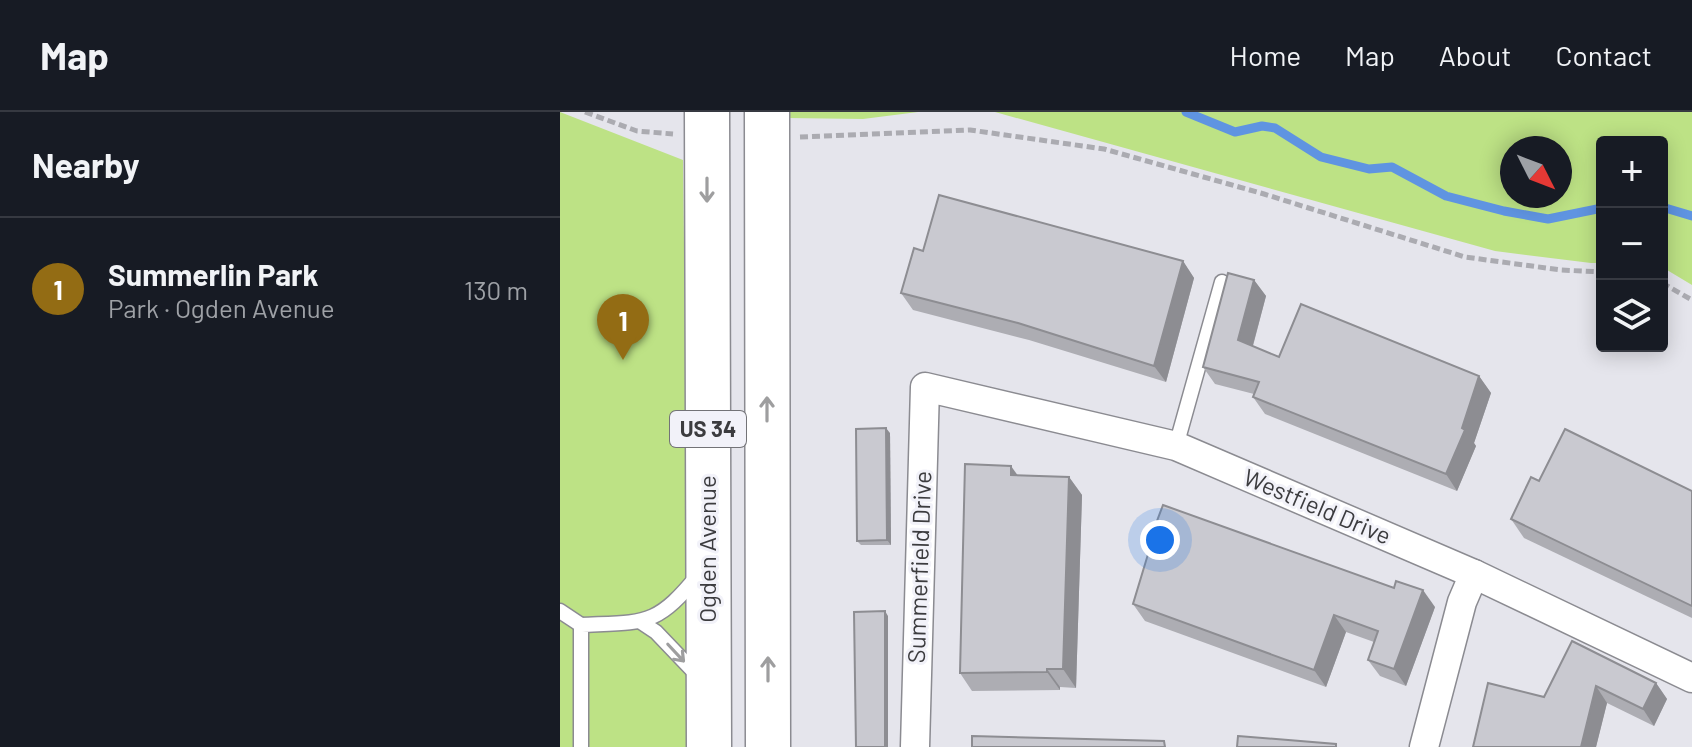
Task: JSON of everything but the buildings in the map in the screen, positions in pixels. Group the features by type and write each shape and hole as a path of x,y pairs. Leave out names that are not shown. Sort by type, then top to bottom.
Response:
{"main road":[{"name":"Ogden Avenue","path":"693,123 708,563 709,747"},
{"name":"US 34","path":"768,747 784,125"}],"street":[{"name":"Westfield Drive","path":"925,387 1176,446 1474,574 1692,678"},
{"name":"Summerfield Drive","path":"915,747 925,387"},
{"path":"1424,747 1462,602 1474,574"}],"lane":[{"path":"1176,446 1222,282"},
{"path":"560,611 581,625 641,622 661,615 676,603 708,563"},
{"path":"641,622 708,687"},
{"path":"581,625 581,747"}],"path":[{"path":"585,112 637,131 693,123"},
{"path":"784,125 970,130 1104,149 1264,194 1465,257 1596,272"},
{"path":"1668,286 1692,300"}],"green space":[{"path":"560,112 683,160 690,747 560,747"},
{"path":"788,112 918,112 863,119 788,118"},
{"path":"995,112 1692,112 1692,285 1668,271 1668,136 1596,136 1596,263 1495,251"}],"waterway":[{"path":"1186,112 1235,132 1262,126 1275,128 1321,157 1369,169 1392,167 1446,196 1504,211 1548,219 1596,209"},
{"path":"1665,208 1692,216"}],"place":[{"name":"Summerlin Park","path":"623,360"}]}
